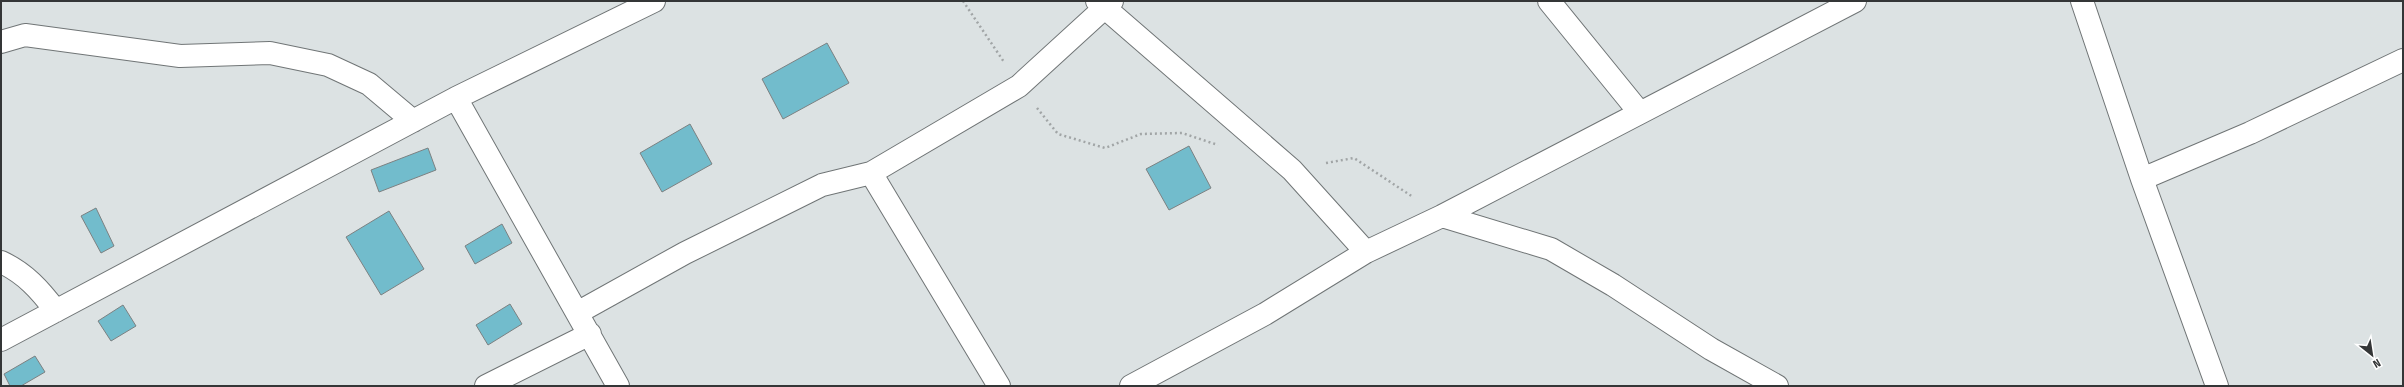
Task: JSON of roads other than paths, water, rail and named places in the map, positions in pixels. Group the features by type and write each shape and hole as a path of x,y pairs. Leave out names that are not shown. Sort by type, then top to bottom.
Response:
{"street":[{"path":"1,340 456,98 654,1"},
{"path":"1549,1 1640,113"},
{"path":"1131,386 1265,314 1366,252 1442,216 1855,1"},
{"path":"2082,1 2142,179 2217,386"},
{"path":"577,313 685,253 822,185 871,173 1019,86 1104,3 1292,170 1366,252"},
{"path":"1,42 25,34 180,56 270,53 328,66 369,84 413,121"},
{"path":"2142,179 2250,133 2403,60"},
{"path":"456,98 618,386"},
{"path":"871,173 999,386"},
{"path":"1442,216 1551,249 1613,285 1711,349 1777,386"},
{"path":"1,262 16,269 39,288 56,311"},
{"path":"486,386 590,334"}]}
